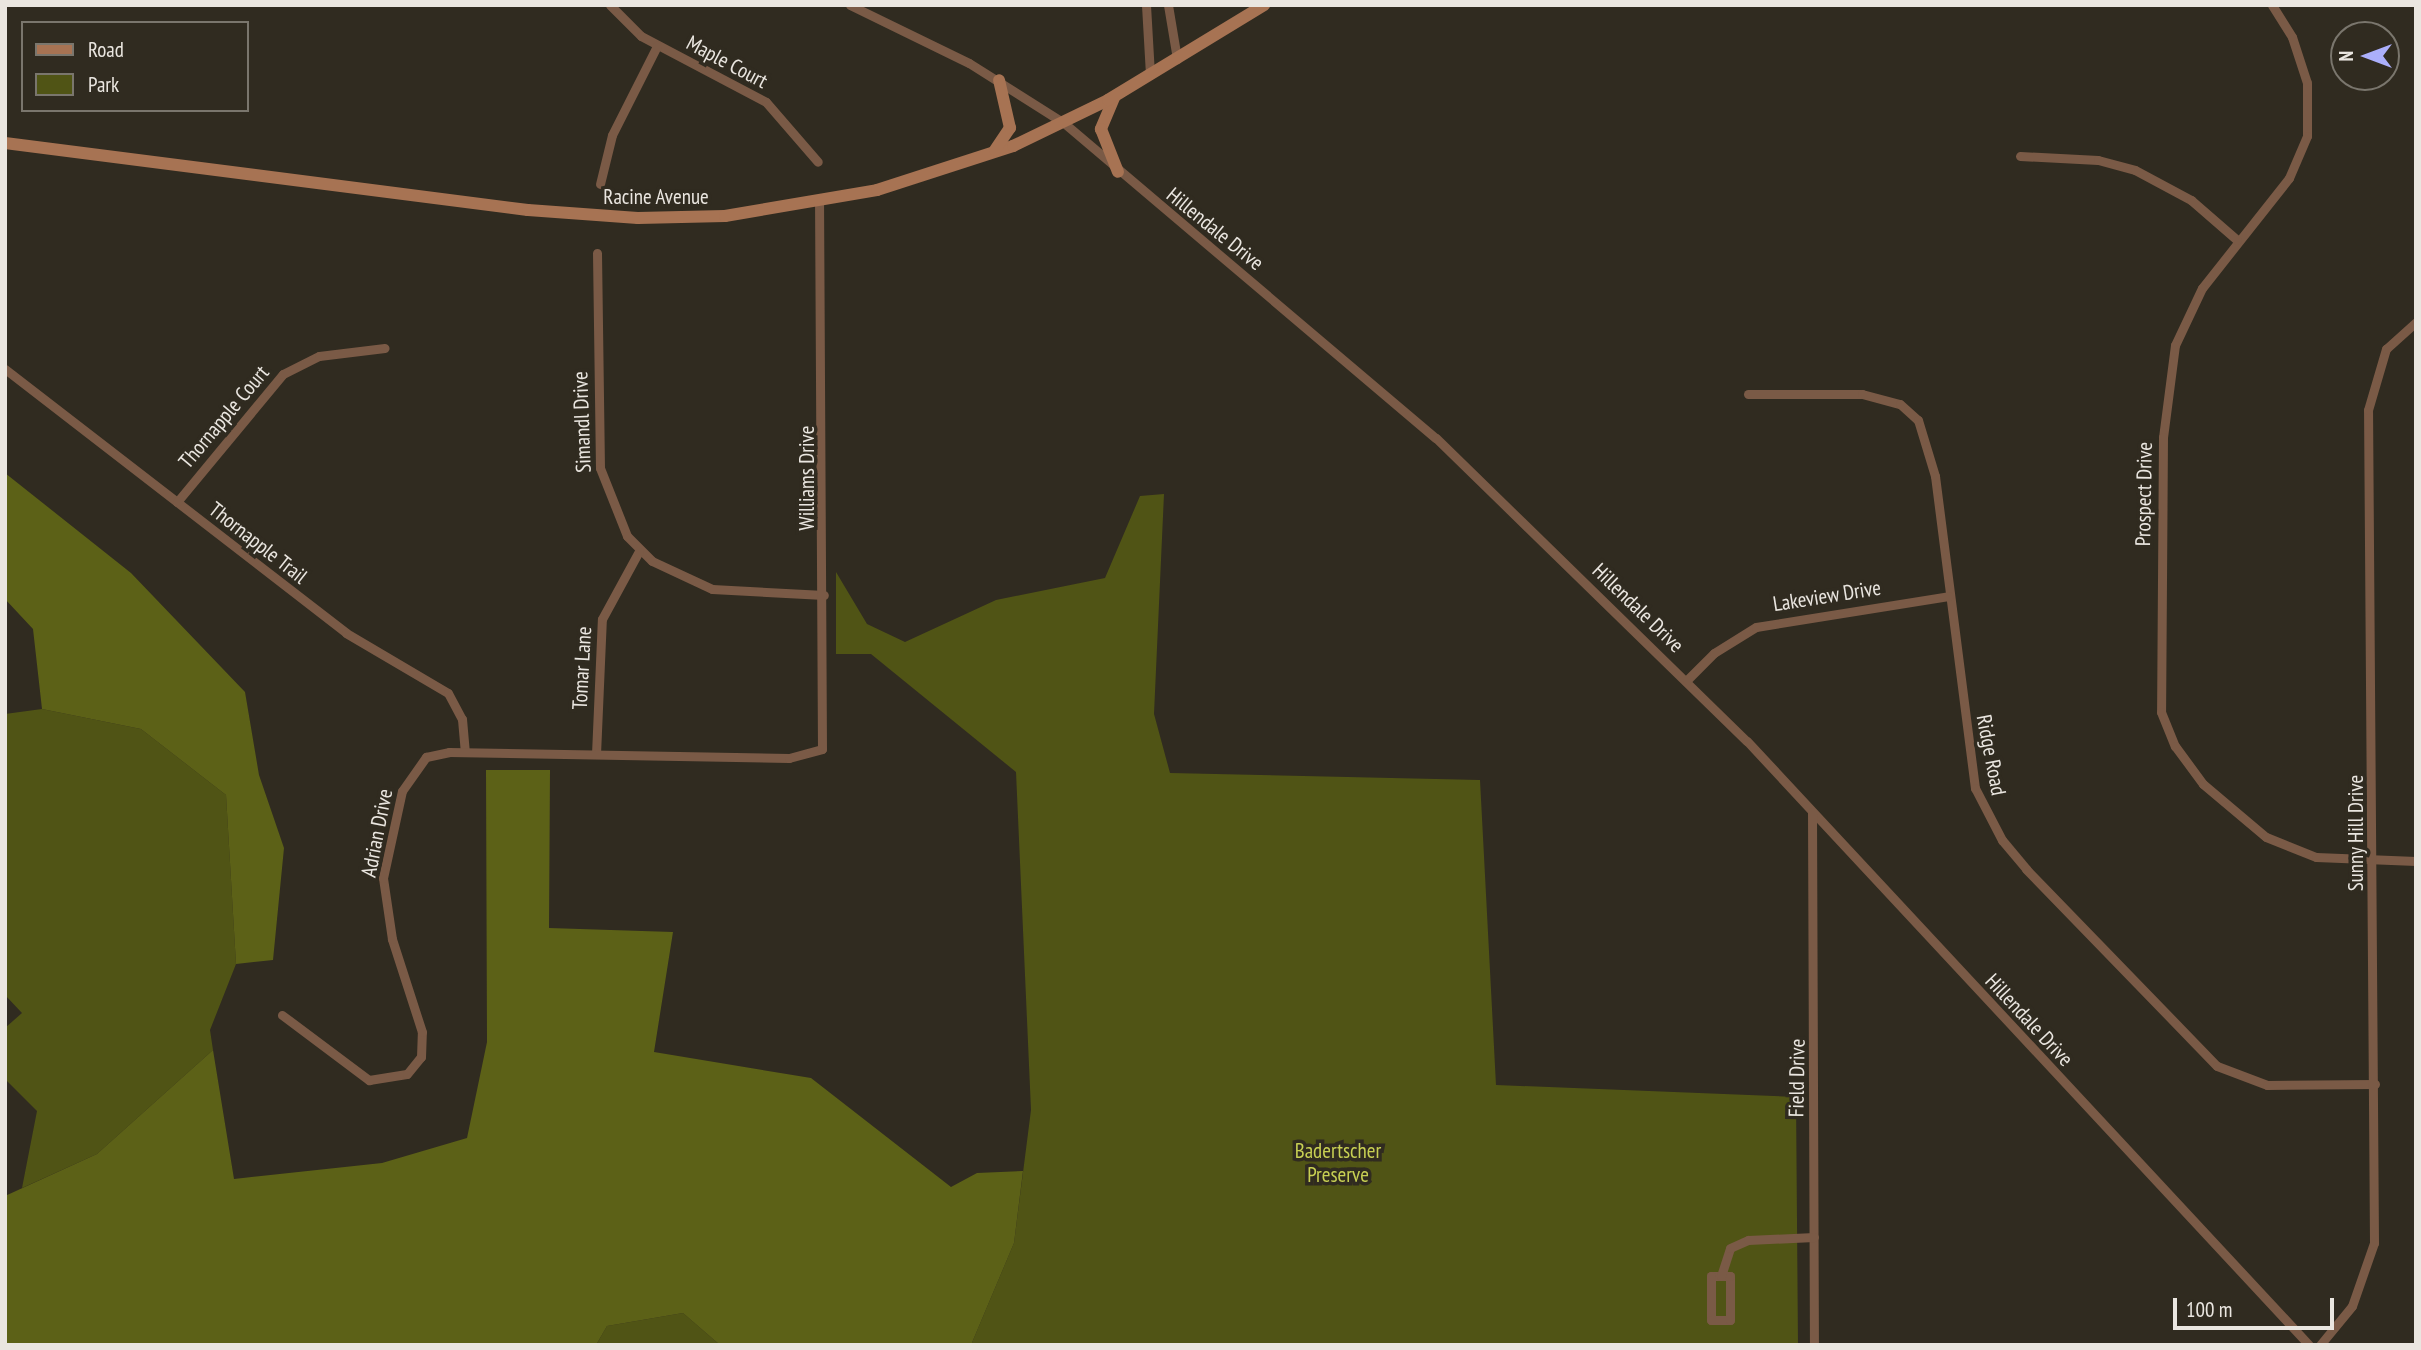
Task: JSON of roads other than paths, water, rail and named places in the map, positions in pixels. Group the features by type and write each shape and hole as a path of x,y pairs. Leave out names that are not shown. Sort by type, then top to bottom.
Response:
{"main road":[{"name":"Racine Avenue","path":"5,143 600,217 699,218 819,202 991,154 1064,123 1116,95 1264,5"},
{"path":"991,154 1010,128 999,80"},
{"path":"1116,95 1101,129 1118,172"}],"street":[{"name":"Maple Court","path":"610,5 657,46 754,93 780,114 818,162"},
{"name":"Hillendale Drive","path":"850,5 999,80 1064,123 1118,172 1436,438 1687,680 2309,1345"},
{"path":"1146,5 1150,75"},
{"path":"1168,5 1177,59"},
{"name":"Prospect Drive","path":"2272,5 2292,37 2307,83 2307,136 2289,178 2237,240 2190,309 2167,382 2161,712 2175,746 2203,784 2266,837 2316,857 2416,861"},
{"path":"600,184 615,127 657,46"},
{"path":"2020,156 2098,160 2135,170 2190,200 2237,240"},
{"name":"Williams Drive","path":"819,202 824,595 819,753"},
{"name":"Simandl Drive","path":"597,253 600,468 609,503 639,551"},
{"name":"Sunny Hill Drive","path":"2320,1345 2352,1306 2371,1261 2375,1084 2368,410 2386,349 2416,322"},
{"name":"Thornapple Court","path":"177,502 283,374 319,356 385,348"},
{"name":"Thornapple Trail","path":"5,369 346,633 448,693 463,719 465,752"},
{"name":"Ridge Road","path":"1748,394 1862,394 1909,410 1932,459 1975,788 2001,840 2026,869 2217,1066 2267,1085 2375,1084"},
{"path":"639,551 712,589 824,595"},
{"name":"Tomar Lane","path":"596,754 602,619 639,551"},
{"name":"Lakeview Drive","path":"1687,680 1714,653 1756,627 1949,596"},
{"name":"Adrian Drive","path":"282,1015 369,1080 397,1078 416,1066 424,1041 388,924 384,863 408,774 426,757 465,752 819,753"},
{"name":"Field Drive","path":"1812,812 1814,1345"},
{"path":"1721,1276 1730,1248 1748,1240 1814,1237"},
{"path":"1711,1276 1721,1276 1730,1276 1730,1320 1711,1320 1711,1276"}],"park label":[{"name":"Badertscher Preserve","path":"1338,1163"}]}
